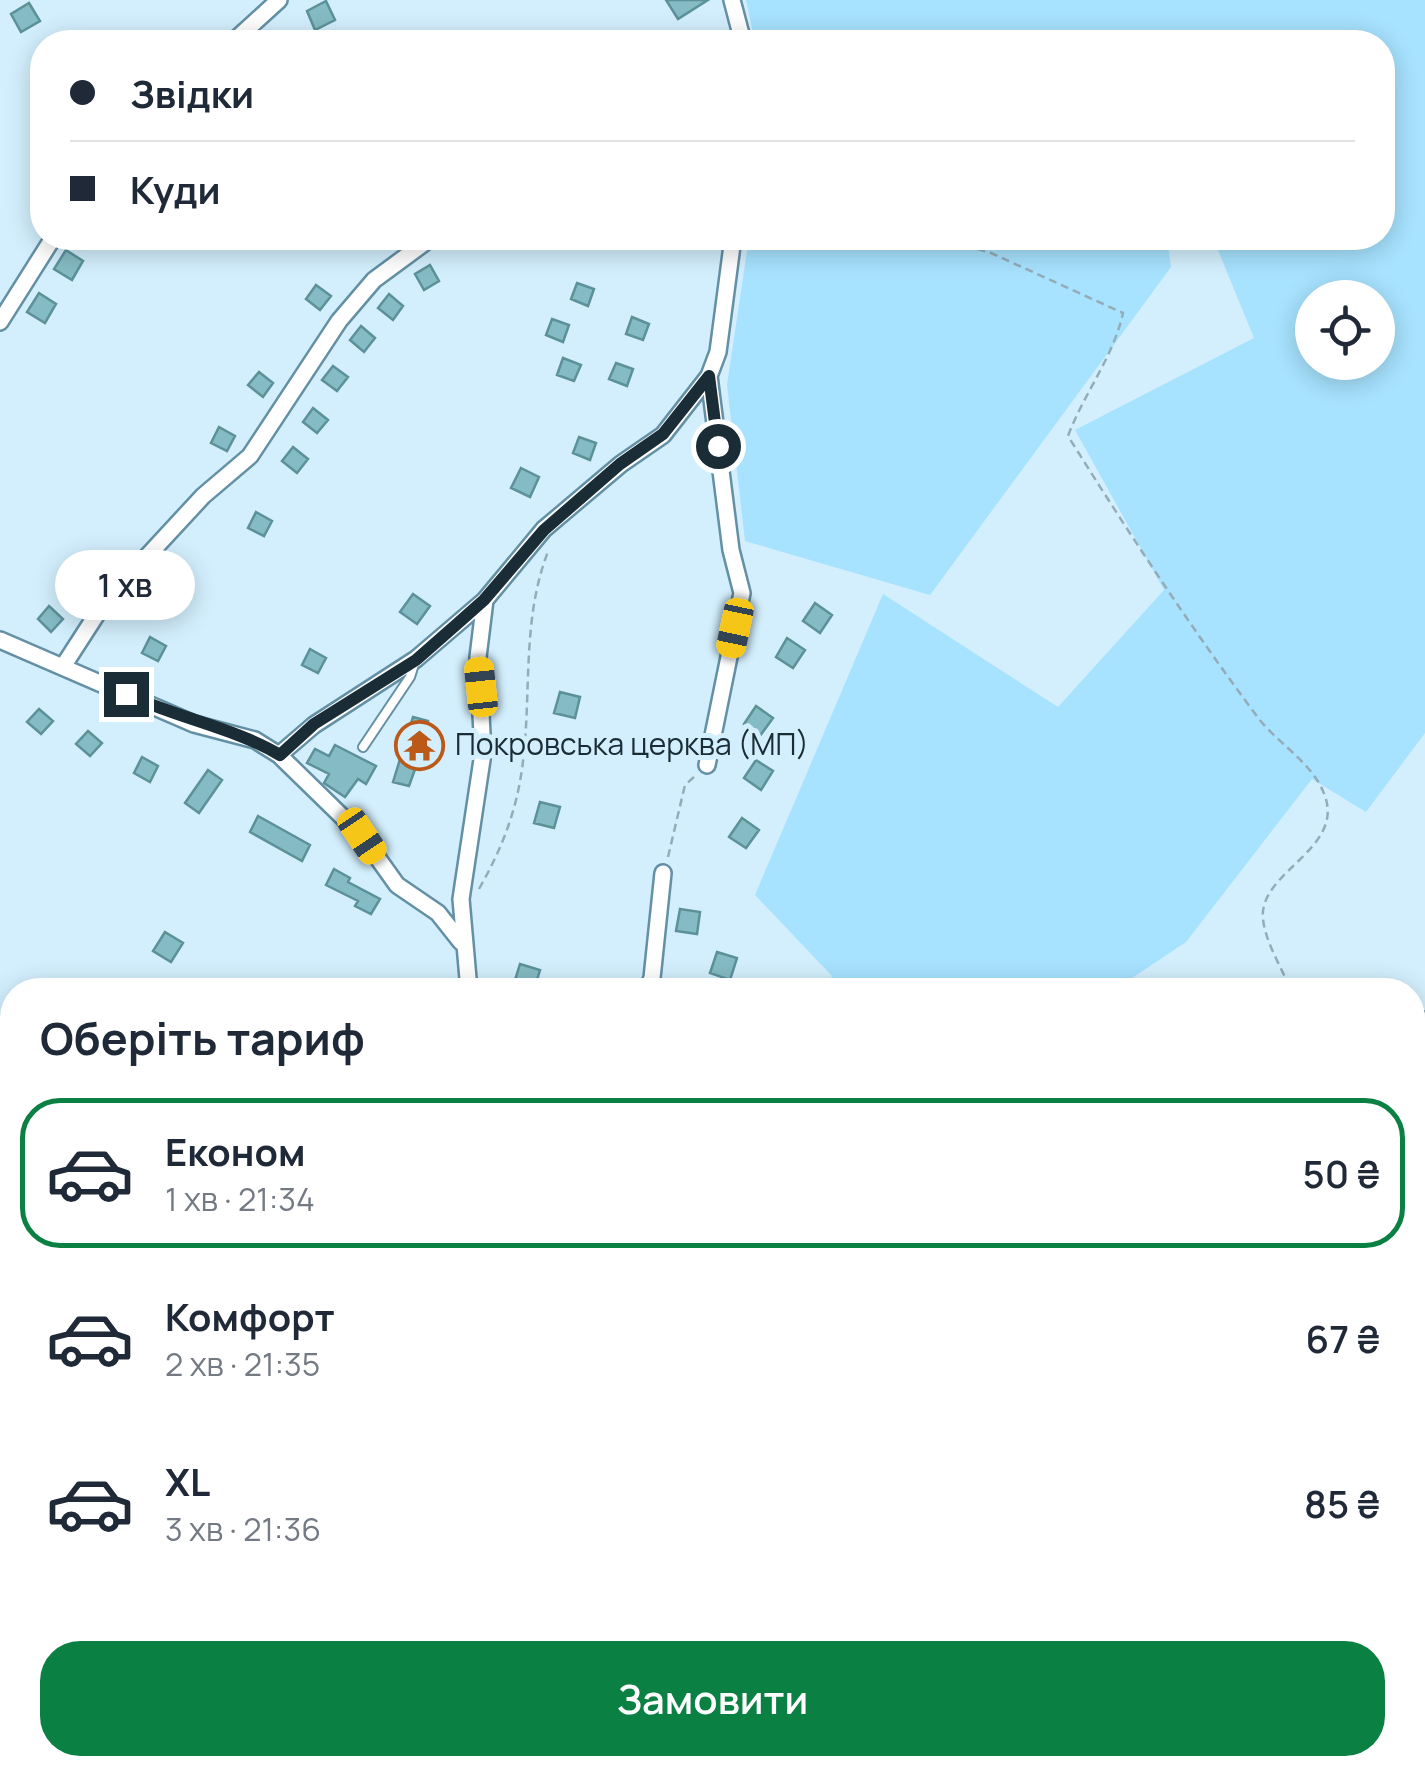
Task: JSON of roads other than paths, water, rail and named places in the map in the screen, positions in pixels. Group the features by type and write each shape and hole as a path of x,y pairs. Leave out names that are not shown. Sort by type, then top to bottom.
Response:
{"street":[{"path":"246,30 279,0"},
{"path":"732,0 740,30"},
{"path":"0,322 45,250"},
{"path":"64,665 104,602 203,496 250,456 339,321 386,270 414,250"},
{"path":"280,755 314,724 416,660 484,600 544,530 620,464 663,434 709,376 718,352 731,250"},
{"path":"707,765 742,593 731,550 709,376"},
{"path":"468,978 461,899 483,752 478,657 484,600"},
{"path":"0,640 194,724 256,740 280,755 362,836 398,885 452,926 466,948"},
{"path":"652,978 663,873"}],"lane":[{"path":"363,747 410,676 416,660"}],"place":[{"name":"Покровська церква (МП)","path":"420,745"}]}
